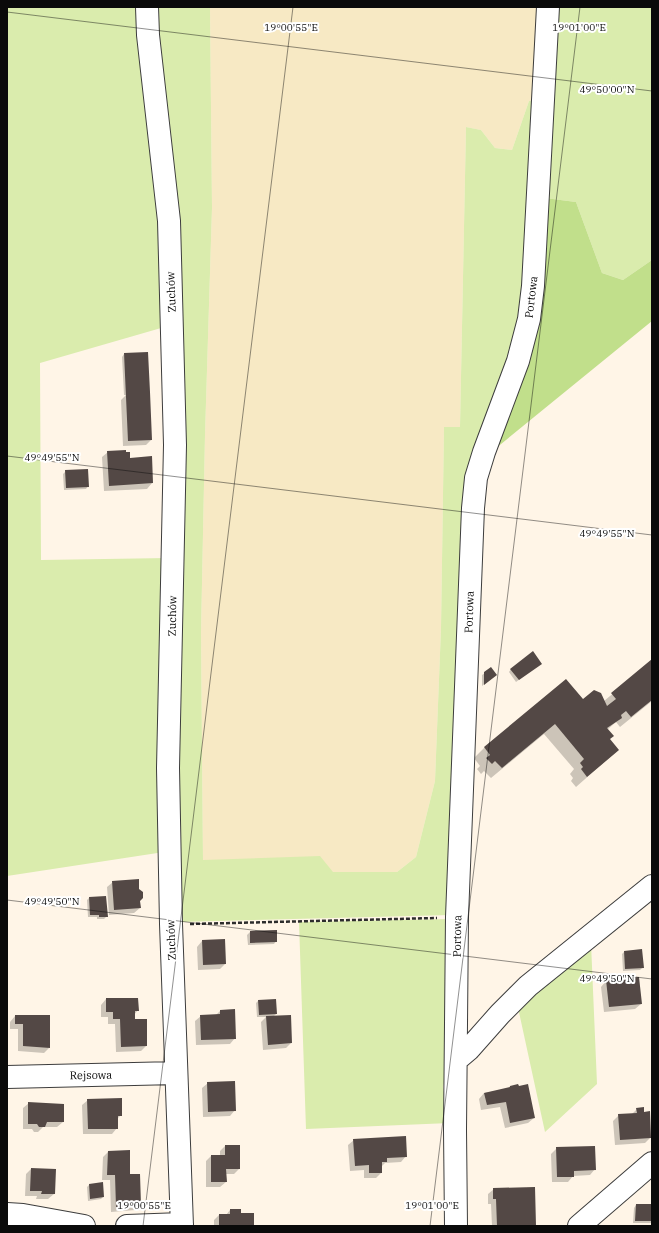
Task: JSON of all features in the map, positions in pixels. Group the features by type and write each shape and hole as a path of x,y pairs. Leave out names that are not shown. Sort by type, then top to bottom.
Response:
{"street":[{"name":"Zuchów","path":"147,7 148,35 169,221 175,452 168,768 171,924 182,1225"},
{"name":"Portowa","path":"456,1226 457,917 462,821 473,508 476,478 484,452 518,361 529,319 533,286 548,7"},
{"path":"456,1060 469,1049 500,1014 528,986 652,886"},
{"name":"Rejsowa","path":"7,1076 176,1073"},
{"path":"580,1226 652,1162"},
{"path":"7,1214 23,1215 84,1226"},
{"path":"127,1226 182,1225"}],"path":[{"path":"171,924 457,917"}],"shaded area":[{"path":"210,7 542,7 537,100 529,101 512,150 495,148 481,130 466,127 460,427 444,427 441,628 435,781 416,857 397,872 333,872 203,860 201,633 212,208"}],"green space":[{"path":"7,7 142,7 168,326 40,363 41,560 168,558 164,852 7,876"},
{"path":"153,7 210,7 212,208 201,633 203,860 320,856 333,872 397,872 416,857 435,781 441,628 444,427 460,427 466,127 481,130 495,148 512,150 529,101 537,100 522,319 479,445 451,915 178,922"},
{"path":"556,7 652,7 652,260 623,280 602,273 576,202 545,198 550,90 556,83"},
{"path":"545,198 576,202 602,273 623,280 652,260 652,321 490,453"},
{"path":"451,919 447,1070 443,1087 450,1123 306,1129 299,922"},
{"path":"591,943 597,1084 545,1132 517,1003"}],"building":[{"path":"148,352 152,440 128,441 124,353"},
{"path":"126,450 126,452 130,452 130,458 152,456 153,483 109,486 107,451"},
{"path":"88,469 89,487 66,488 65,470"},
{"path":"533,651 542,664 519,680 510,669"},
{"path":"652,659 652,700 631,717 626,711 621,715 622,718 607,728 614,736 610,739 619,750 587,777 581,769 583,767 580,763 584,759 555,724 502,768 495,761 492,764 486,758 490,755 484,747 566,679 583,699 594,690 601,693 607,706 616,699 611,693"},
{"path":"491,667 497,675 484,685 484,672"},
{"path":"139,879 139,889 143,892 143,898 140,901 141,908 114,910 112,881"},
{"path":"106,896 108,917 90,915 89,897"},
{"path":"277,930 277,942 250,943 250,931"},
{"path":"225,939 226,964 203,965 202,940"},
{"path":"642,949 644,968 625,969 624,951"},
{"path":"624,976 626,978 639,977 642,1004 609,1007 606,980 618,979 617,977 619,979 624,978"},
{"path":"106,998 138,998 139,1011 135,1011 135,1019 147,1019 147,1046 121,1047 120,1019 113,1019 113,1012 106,1012"},
{"path":"276,999 277,1014 259,1015 258,1000"},
{"path":"235,1009 236,1039 201,1040 200,1015 220,1014 220,1010"},
{"path":"15,1015 50,1015 50,1048 23,1046 23,1024 15,1024"},
{"path":"291,1015 292,1043 268,1045 266,1016"},
{"path":"235,1081 236,1111 208,1112 207,1082"},
{"path":"518,1084 519,1086 528,1084 535,1118 510,1123 506,1102 487,1105 484,1093"},
{"path":"122,1098 122,1116 118,1116 118,1129 88,1129 87,1099"},
{"path":"28,1102 64,1104 64,1122 47,1122 45,1127 39,1127 37,1124 28,1124"},
{"path":"644,1107 644,1112 650,1111 651,1138 620,1140 618,1114 637,1113 636,1108"},
{"path":"406,1136 407,1157 387,1158 387,1162 382,1162 382,1173 369,1173 369,1165 355,1166 353,1139"},
{"path":"225,1145 240,1145 240,1169 226,1169 227,1182 211,1182 211,1155 225,1155"},
{"path":"595,1146 596,1170 574,1171 574,1177 557,1177 556,1147"},
{"path":"130,1150 130,1174 140,1174 141,1205 116,1207 115,1175 107,1175 108,1151"},
{"path":"31,1168 56,1169 55,1194 41,1194 42,1191 30,1191"},
{"path":"103,1182 104,1197 90,1199 89,1184"},
{"path":"535,1187 536,1226 497,1226 496,1199 493,1199 493,1188"},
{"path":"636,1204 652,1204 652,1221 635,1221"},
{"path":"230,1209 241,1209 241,1213 254,1213 254,1226 219,1226 219,1214 230,1214"}]}
